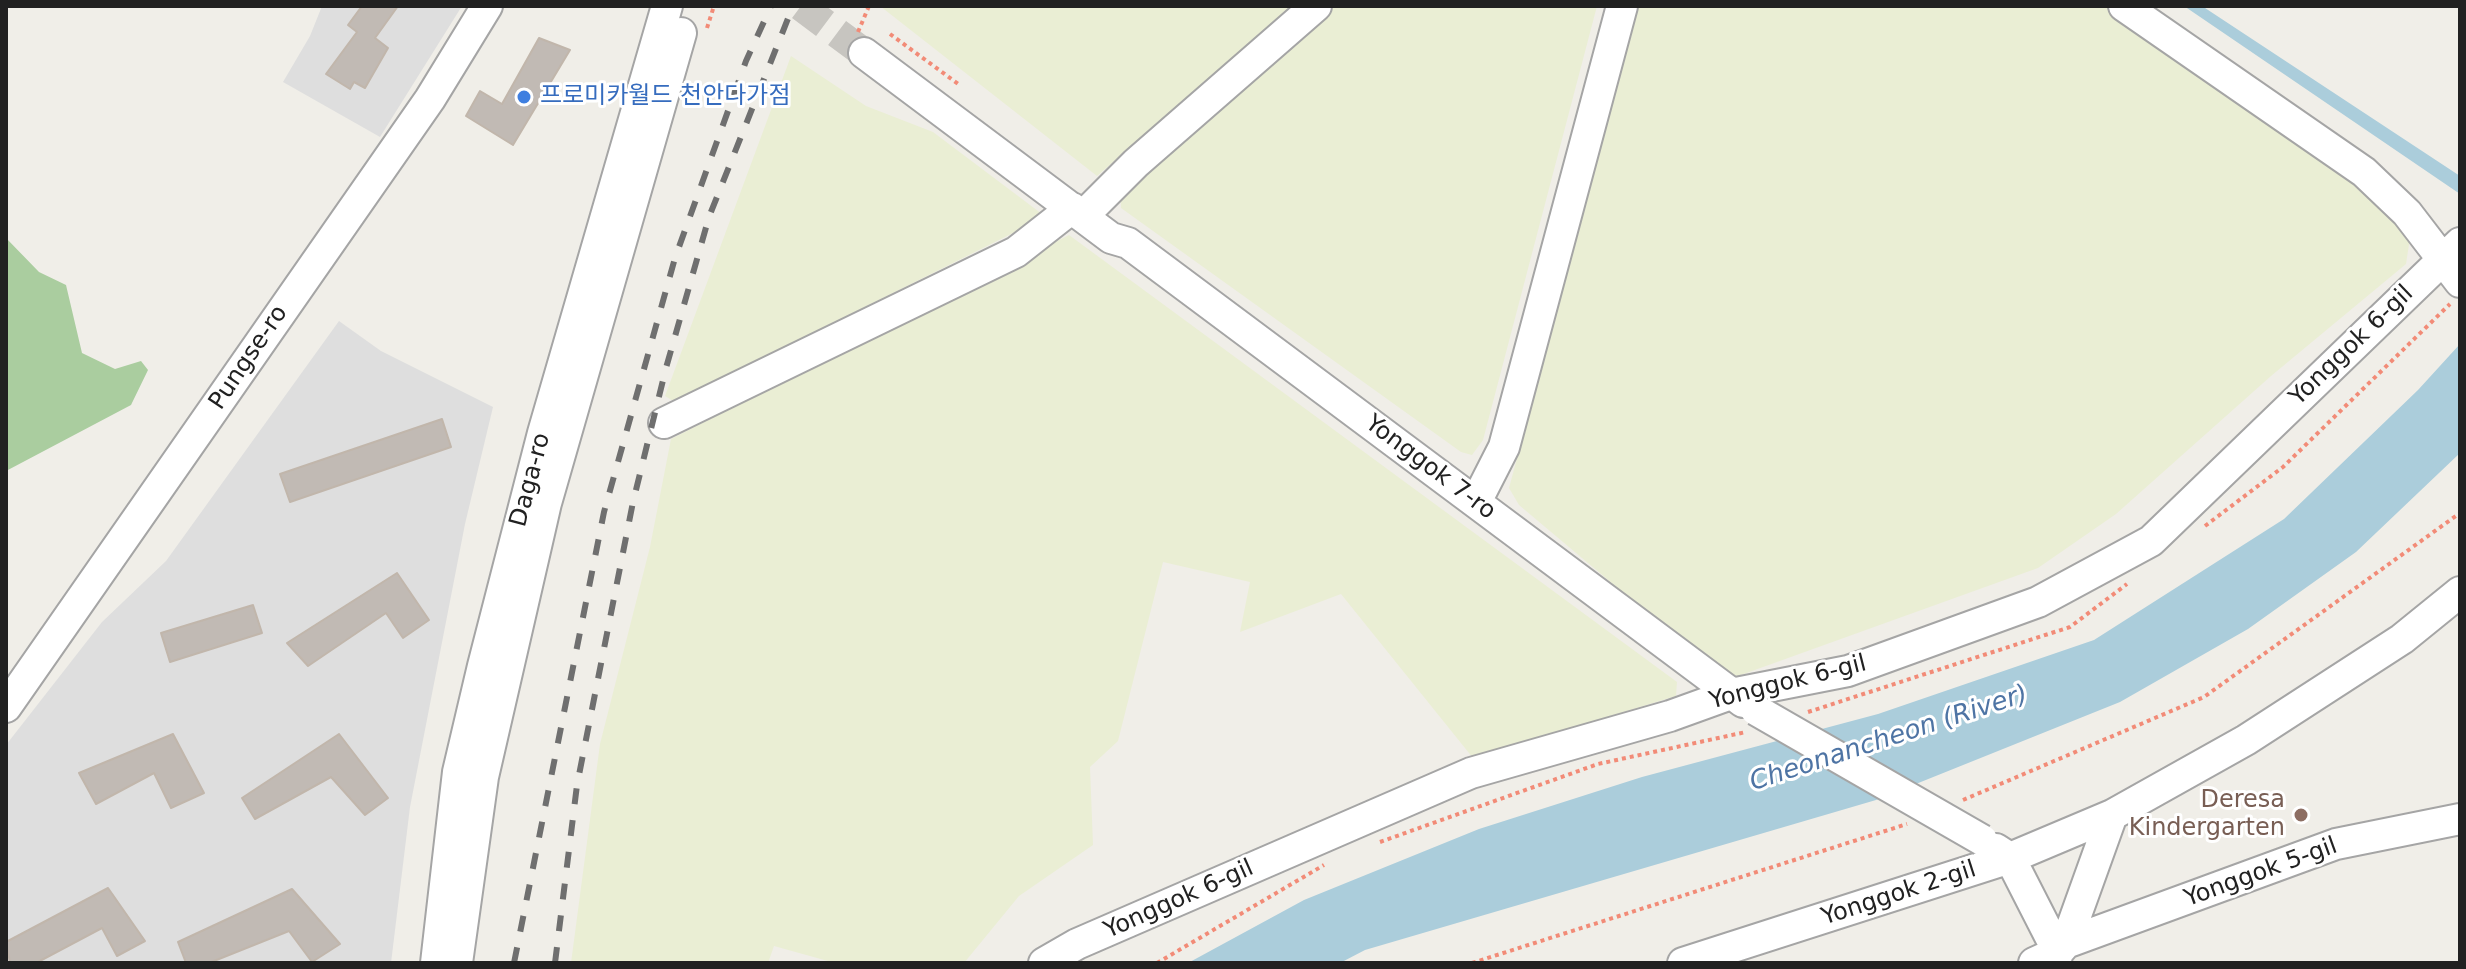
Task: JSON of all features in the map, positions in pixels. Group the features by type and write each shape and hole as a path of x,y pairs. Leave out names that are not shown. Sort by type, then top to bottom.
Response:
{"street":[{"name":"Pungse-ro","path":"6,707 430,99 487,6"},
{"name":"Daga-ro","path":"436,963 458,772 483,666 543,433 667,6"},
{"path":"664,423 1016,252 1082,207 1136,163 1316,6"},
{"path":"1476,502 1504,447 1622,6"},
{"name":"Yonggok 6-gil","path":"1044,963 1077,944 1471,773 1670,716 1744,702 1848,671 2023,608 2151,541 2454,264 2364,172 2124,6"},
{"name":"Daga-ro","path":"457,963 483,777 546,503 669,84 697,17"},
{"name":"Yonggok 7-ro","path":"876,43 1082,207 1120,227 1128,243 1744,702 2010,858"},
{"name":"Yonggok 2-gil","path":"1683,963 2010,858 2112,815 2246,740 2402,639 2460,592"},
{"path":"2054,955 2112,815"},
{"name":"Yonggok 5-gil","path":"2054,955 2336,844 2460,819"},
{"path":"2010,858 2054,955"}],"path":[{"path":"697,17 714,6"},
{"path":"876,43 961,86"},
{"path":"1954,804 2204,697 2460,513"},
{"path":"1472,963 1909,822"}],"shaded area":[{"path":"322,6 462,6 380,137 283,82 310,36"},
{"path":"339,321 381,351 493,407 465,524 410,807 391,963 6,963 6,745 102,622 166,561"}],"green space":[{"path":"880,6 1294,6 1097,176"},
{"path":"1335,6 1597,6 1483,440 1472,455 1461,452 1121,208 1120,188"},
{"path":"1639,6 2121,6 2344,167 2410,238 2406,264 2271,376 2116,514 2038,568 1727,680 1519,505 1509,488"},
{"path":"791,56 866,106 933,132 1042,214 1025,227 675,402 665,396"},
{"path":"1069,235 1677,682 1676,696 1473,758 1341,594 1240,632 1250,582 1163,562 1118,741 1090,767 1093,845 1019,896 964,963 835,963 774,946 768,963 571,963 600,744 650,547 671,439"},
{"path":"6,238 39,272 66,285 82,353 115,369 141,361 148,370 131,405 6,471"}],"water":[{"path":"2184,6 2202,6 2460,176 2460,194"},
{"name":"Cheonancheon (River)","path":"2460,344 2460,453 2356,552 2248,629 2120,702 1876,800 1365,950 1340,963 1188,963 1304,900 1479,829 1642,777 1878,714 2094,640 2284,519 2418,390"}],"building":[{"path":"362,6 398,6 375,38 388,48 365,88 354,82 350,89 326,74 357,32 348,25"},
{"name":"프로미카월드 천안다가점","path":"539,38 570,50 513,145 466,116 480,91 502,104"},
{"path":"442,419 451,447 290,502 280,474"},
{"path":"397,573 429,620 403,638 386,613 308,666 287,643"},
{"path":"253,605 262,633 170,662 161,633"},
{"path":"173,734 204,793 171,808 154,773 96,804 79,773"},
{"path":"339,734 388,798 365,815 331,777 255,819 242,798"},
{"path":"108,888 145,941 117,956 102,928 36,963 10,963 6,942"},
{"path":"292,889 340,944 312,962 289,931 209,963 186,963 178,942"}],"tunnel":[{"path":"801,6 864,53"}],"railway":[{"path":"514,963 604,512 675,258 746,61 771,6"},
{"path":"555,963 577,785 633,502 666,368 709,217 793,6"}],"place":[{"name":"프로미카월드 천안다가점","path":"524,97"},
{"name":"Deresa Kindergarten","path":"2301,815"}]}
